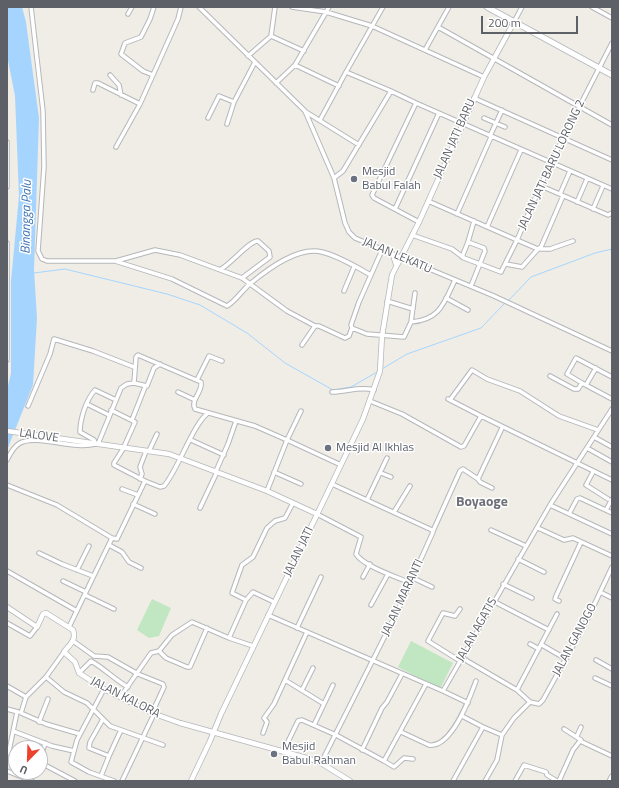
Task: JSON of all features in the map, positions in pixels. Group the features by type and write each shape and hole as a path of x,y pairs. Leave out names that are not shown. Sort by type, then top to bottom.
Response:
{"main road":[{"path":"487,7 612,75"},
{"path":"610,781 612,777"}],"street":[{"path":"30,7 43,111 44,167 38,251 40,257 47,261 115,261 155,250 180,255 242,278 251,283 259,291 287,311 315,326 319,326 345,338 349,336 359,302 382,250"},
{"path":"128,14 132,7"},
{"path":"154,7 141,37 126,42 121,54 143,71 154,76"},
{"path":"116,147 154,76 178,19 181,7"},
{"name":"JALAN LEKATU","path":"199,7 305,111 334,178 349,232 355,238 520,307 612,351"},
{"path":"248,56 271,36 275,7"},
{"path":"292,7 326,12 372,26 484,77"},
{"path":"276,83 295,65 328,7"},
{"path":"320,120 383,7"},
{"path":"425,50 449,7"},
{"path":"514,22 522,7"},
{"path":"592,7 612,18"},
{"name":"JALAN JATI BARU","path":"400,258 419,222 484,77 514,22"},
{"path":"438,27 612,126"},
{"path":"271,36 304,51"},
{"name":"JALAN JATI BARU LORONG 2","path":"428,201 517,240 551,162 612,43"},
{"path":"227,124 234,102 254,62"},
{"path":"295,65 339,86"},
{"path":"346,72 612,189"},
{"path":"110,75 117,82 121,95"},
{"path":"93,90 96,83 98,83 140,104"},
{"path":"334,178 343,171 391,91"},
{"path":"208,118 219,96 234,102"},
{"path":"474,98 612,160"},
{"path":"416,103 372,193 374,198 419,222"},
{"path":"456,214 502,110"},
{"path":"305,111 359,145"},
{"path":"395,209 439,113"},
{"path":"484,118 505,127"},
{"path":"7,142 7,186"},
{"path":"488,227 522,150"},
{"path":"506,264 522,267 542,246 570,171"},
{"path":"577,202 587,178"},
{"path":"541,186 608,215 612,213"},
{"path":"593,209 603,186"},
{"path":"462,256 474,222"},
{"path":"412,235 452,249 480,265 498,272 502,272 517,240 538,249 550,249 573,241"},
{"path":"221,269 233,261 255,240 260,242 269,251 270,257 242,278"},
{"path":"468,242 485,248 471,286"},
{"path":"7,243 7,360"},
{"path":"115,261 172,279 227,306 251,283 292,255 315,251 330,255 371,275"},
{"path":"393,255 396,264"},
{"path":"382,336 392,274 400,258"},
{"path":"265,261 272,268"},
{"path":"344,291 354,267"},
{"path":"411,322 424,321 440,310 455,280"},
{"path":"352,328 367,334 404,337 411,322 415,293"},
{"path":"446,298 468,310"},
{"path":"388,301 413,309"},
{"path":"302,345 315,326"},
{"name":"JALAN JATI","path":"191,781 213,731 332,484 370,401 380,371 382,336"},
{"path":"28,406 50,354 54,339 93,351 134,367"},
{"path":"134,383 134,367 136,357 138,355 197,380 202,385 195,400 194,408 255,426 341,465"},
{"path":"197,380 209,356 222,361"},
{"path":"612,377 577,359 574,359 567,374 612,398"},
{"path":"132,420 154,368 161,364"},
{"path":"586,385 596,368"},
{"path":"598,430 560,416 520,391 487,379 472,370 449,400 502,428 577,462 593,472 596,471 612,480"},
{"path":"550,376 575,390 578,389 582,383"},
{"path":"96,444 124,385 134,383 145,387"},
{"path":"332,392 342,392 360,388 374,390"},
{"path":"96,444 94,440 80,432 81,420 87,404 95,390 116,400"},
{"path":"178,392 195,400"},
{"path":"370,401 402,414 461,447 464,446 481,416"},
{"path":"87,404 109,415"},
{"name":"JALAN AGATIS","path":"443,691 550,505 612,409"},
{"path":"111,410 132,420 135,423 123,449 114,462 114,465 140,479 160,487 164,486 182,458 200,421 208,413"},
{"path":"266,491 287,440 301,411"},
{"path":"200,508 217,472 236,421"},
{"path":"492,488 480,482 478,479 502,428"},
{"name":"LALOVE","path":"7,431 123,449 147,451 182,458 266,491 317,514"},
{"path":"140,479 142,474 140,467 157,434"},
{"path":"594,437 612,447"},
{"path":"7,460 15,447 27,440 85,446 96,444"},
{"path":"191,440 224,455"},
{"path":"587,448 612,462"},
{"path":"367,500 387,458"},
{"name":"JALAN MARANTI","path":"322,763 410,583 460,471 463,469 478,479"},
{"path":"274,472 301,484"},
{"path":"593,472 586,485 610,499 606,510"},
{"path":"381,473 391,477"},
{"path":"7,485 57,505 112,538 117,539 145,481"},
{"path":"332,484 433,531"},
{"path":"394,512 410,486"},
{"path":"122,489 138,495"},
{"path":"569,514 578,498 612,513"},
{"path":"246,600 232,593 242,565 253,557 266,528 275,521 285,518 293,503"},
{"path":"133,504 155,514"},
{"path":"550,505 612,534"},
{"path":"317,514 361,536 356,555 388,574 410,583"},
{"path":"538,528 564,540 571,538 612,556"},
{"path":"491,530 526,546"},
{"path":"69,627 112,538"},
{"path":"559,601 555,599 556,596 581,542"},
{"path":"109,545 122,552 129,562 141,568"},
{"path":"77,570 89,546"},
{"path":"39,553 93,576"},
{"path":"518,559 544,572"},
{"path":"363,577 370,564"},
{"name":"JALAN GANOGO","path":"530,702 537,704 542,702 566,659 612,567"},
{"path":"7,571 77,611"},
{"path":"371,605 388,574"},
{"path":"297,628 321,577"},
{"path":"412,578 432,587"},
{"path":"63,581 114,609"},
{"path":"504,584 532,598"},
{"path":"229,638 246,600 253,592 274,602"},
{"path":"600,592 612,598"},
{"path":"494,601 549,630"},
{"path":"7,607 37,627"},
{"path":"460,609 455,616 444,613 428,641 517,690 530,702 514,718 502,735 497,760 486,779 492,781"},
{"path":"7,623 31,636 45,613 69,627 75,633 74,641 46,677 26,697 13,731 10,751 7,754"},
{"path":"517,690 557,614"},
{"path":"268,615 468,703"},
{"path":"121,696 138,674 151,653 159,651 172,635 192,622 229,638 254,646"},
{"path":"159,651 166,658 190,667 206,628"},
{"path":"263,733 267,722 264,718 277,697 307,632"},
{"path":"74,641 94,656 108,657 138,674 164,686 144,737 122,781"},
{"path":"530,644 539,649"},
{"path":"542,644 566,659"},
{"name":"JALAN KALORA","path":"64,652 75,662 79,673 104,688 153,713 180,723 284,750 322,763 350,781"},
{"path":"596,660 612,669"},
{"path":"79,673 91,661 106,671 114,679 128,687"},
{"path":"302,690 313,668"},
{"path":"362,750 382,708 387,702 402,674"},
{"path":"46,677 64,692 87,703 110,726 163,745"},
{"path":"596,678 612,686"},
{"path":"285,680 324,704"},
{"path":"401,732 434,746 445,738 462,716 476,681"},
{"path":"384,762 426,684"},
{"path":"314,725 333,685"},
{"path":"7,686 26,697"},
{"path":"104,688 80,734 71,764 114,781"},
{"path":"40,722 48,698"},
{"path":"7,709 40,722 80,734"},
{"path":"462,716 502,735"},
{"path":"103,719 88,747 109,756"},
{"path":"284,750 299,720 302,720 336,735 394,767 404,758 413,760"},
{"path":"453,781 483,727"},
{"path":"576,736 581,727"},
{"path":"564,729 581,740 612,756"},
{"path":"101,776 121,730"},
{"path":"13,731 37,740"},
{"path":"515,781 523,765 546,772 547,775 558,781 573,750 581,740"},
{"path":"48,744 74,751"},
{"path":"48,767 75,781"},
{"path":"7,772 32,781"},
{"path":"544,781 547,775"}],"green space":[{"path":"152,599 171,608 159,636 149,638 137,630"},
{"path":"411,641 453,663 440,689 398,667"}],"water":[{"name":"Binangga Palu","path":"7,7 22,7 26,22 39,118 34,270 37,318 33,385 7,450 7,390 11,373 11,281 19,196 15,96 7,55"}],"waterway":[{"path":"508,301 531,277 595,253 612,249"},
{"path":"34,273 65,269 167,294 200,305 247,333 285,363 333,390 351,387 377,372"},
{"path":"382,369 407,354 481,328 505,303"}],"place":[{"name":"Mesjid Babul Falah","path":"354,179"},
{"name":"Mesjid Al Ikhlas","path":"328,448"},
{"name":"Mesjid Babul Rahman","path":"274,754"}],"district":[{"name":"Boyaoge","path":"482,503"}]}
